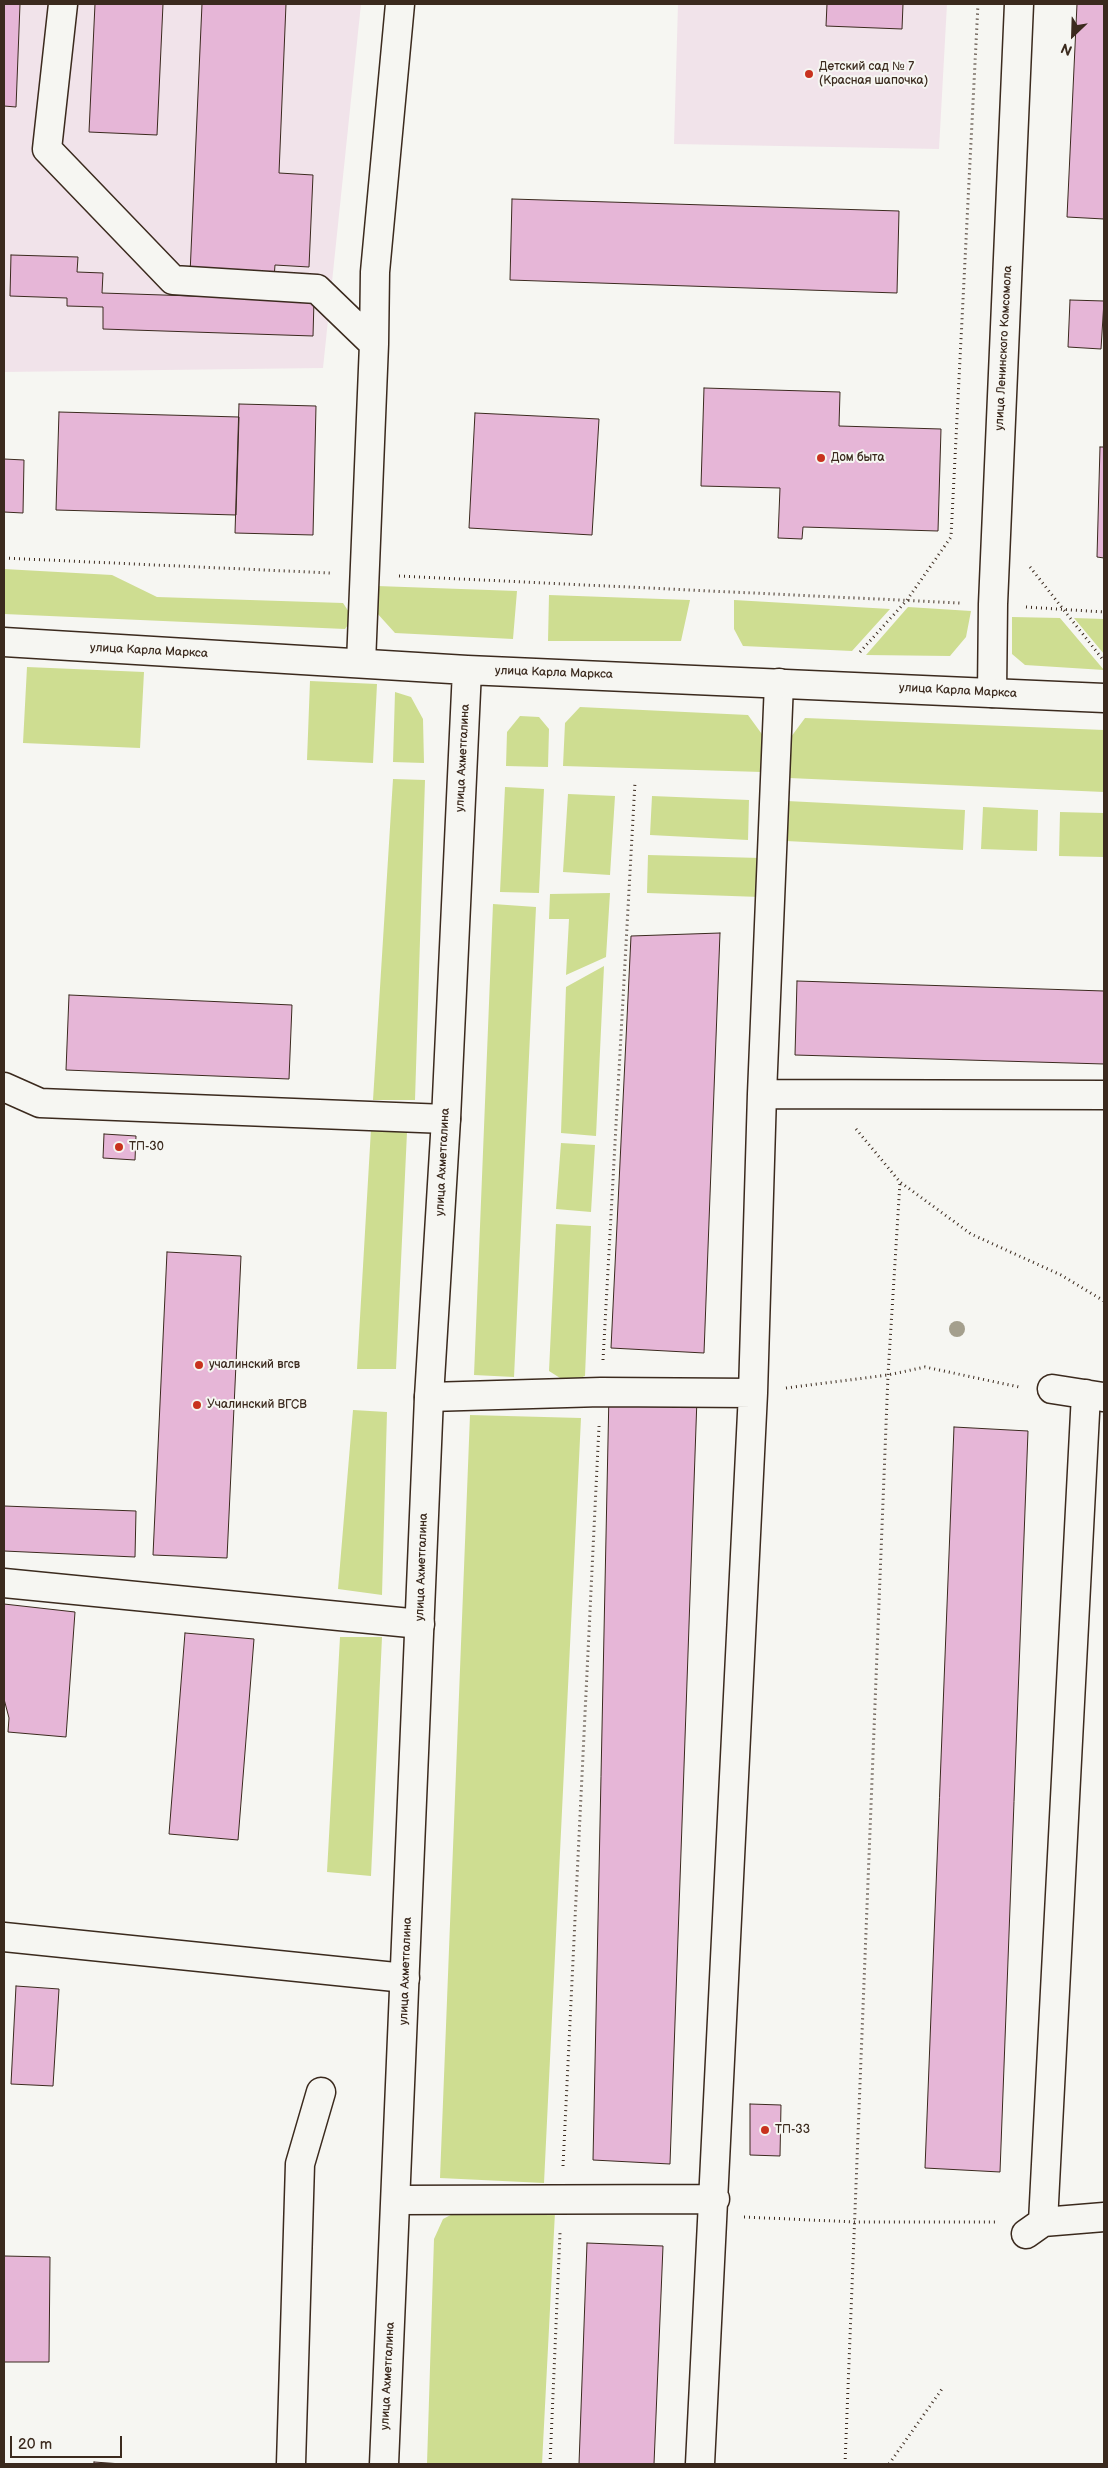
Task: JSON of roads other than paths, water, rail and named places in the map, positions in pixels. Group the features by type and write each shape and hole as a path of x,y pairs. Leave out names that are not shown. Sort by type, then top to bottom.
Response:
{"main road":[{"path":"63,4 47,149 173,280 317,289 374,344"},
{"path":"361,663 374,344 375,272 400,4"},
{"name":"улица Ленинского Комсомола","path":"992,693 993,604 1019,4"},
{"name":"улица Карла Маркса","path":"4,642 467,670 1104,698"},
{"name":"улица Ахметгалина","path":"384,2464 397,2200 429,1397 446,1119 467,670"},
{"path":"700,2464 753,1393 762,1094 779,683"},
{"path":"4,1087 40,1104 446,1119"},
{"path":"762,1094 1104,1095"},
{"path":"1052,1389 1095,1396 1060,2016 1034,2228 1104,2212"},
{"path":"429,1397 601,1392 753,1393"},
{"path":"4,1583 420,1624"},
{"path":"4,1937 405,1978"},
{"path":"290,2464 300,2164 321,2092"},
{"path":"397,2200 561,2198 714,2208"}],"place":[{"name":"Детский сад № 7 (Красная шапочка)","path":"809,74"},
{"name":"Дом быта","path":"821,458"},
{"name":"ТП-30","path":"119,1147"},
{"name":"учалинский вгсв","path":"199,1365"},
{"name":"Учалинский ВГСВ","path":"197,1405"},
{"name":"ТП-33","path":"765,2130"}]}
